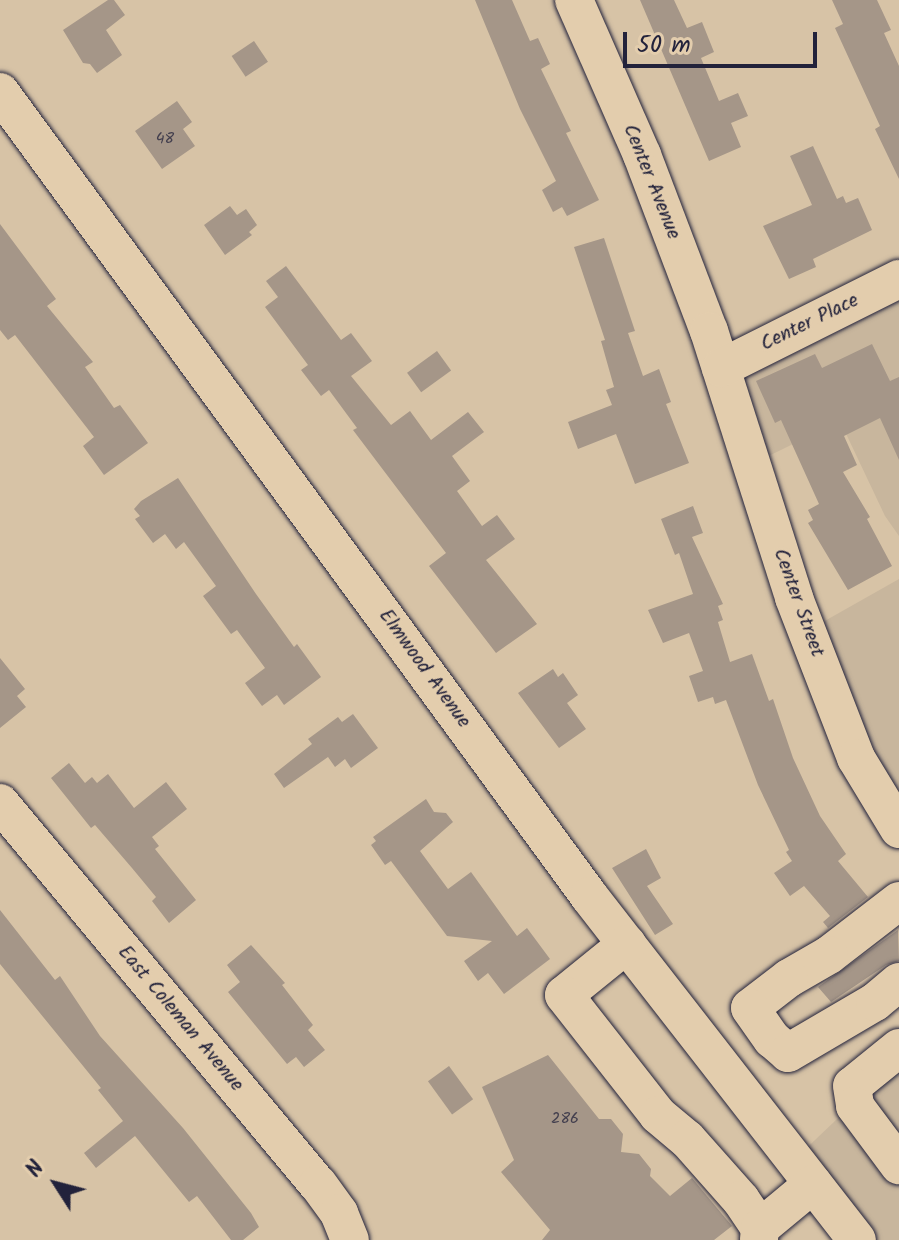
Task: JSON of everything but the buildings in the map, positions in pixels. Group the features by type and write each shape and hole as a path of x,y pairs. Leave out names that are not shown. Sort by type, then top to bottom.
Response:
{"street":[{"name":"Center Avenue","path":"574,0 642,155 721,368"},
{"name":"Elmwood Avenue","path":"0,92 627,944 857,1240"},
{"name":"Center Place","path":"721,368 899,279"},
{"name":"Center Street","path":"721,368 794,598 856,758 899,829"},
{"name":"East Coleman Avenue","path":"0,803 318,1184 339,1213 350,1240"},
{"path":"899,901 829,955 789,978 750,1008 772,1039 788,1053 875,1002 899,982"},
{"path":"627,944 564,995 658,1115 687,1139 759,1234 813,1184"},
{"path":"899,1048 852,1086 855,1106 899,1165"}],"shaded area":[{"path":"899,275 899,536 885,516 840,421 750,465 721,364"},
{"path":"899,579 899,825 807,631"},
{"path":"899,1060 899,1240 857,1240 794,1160"}]}
